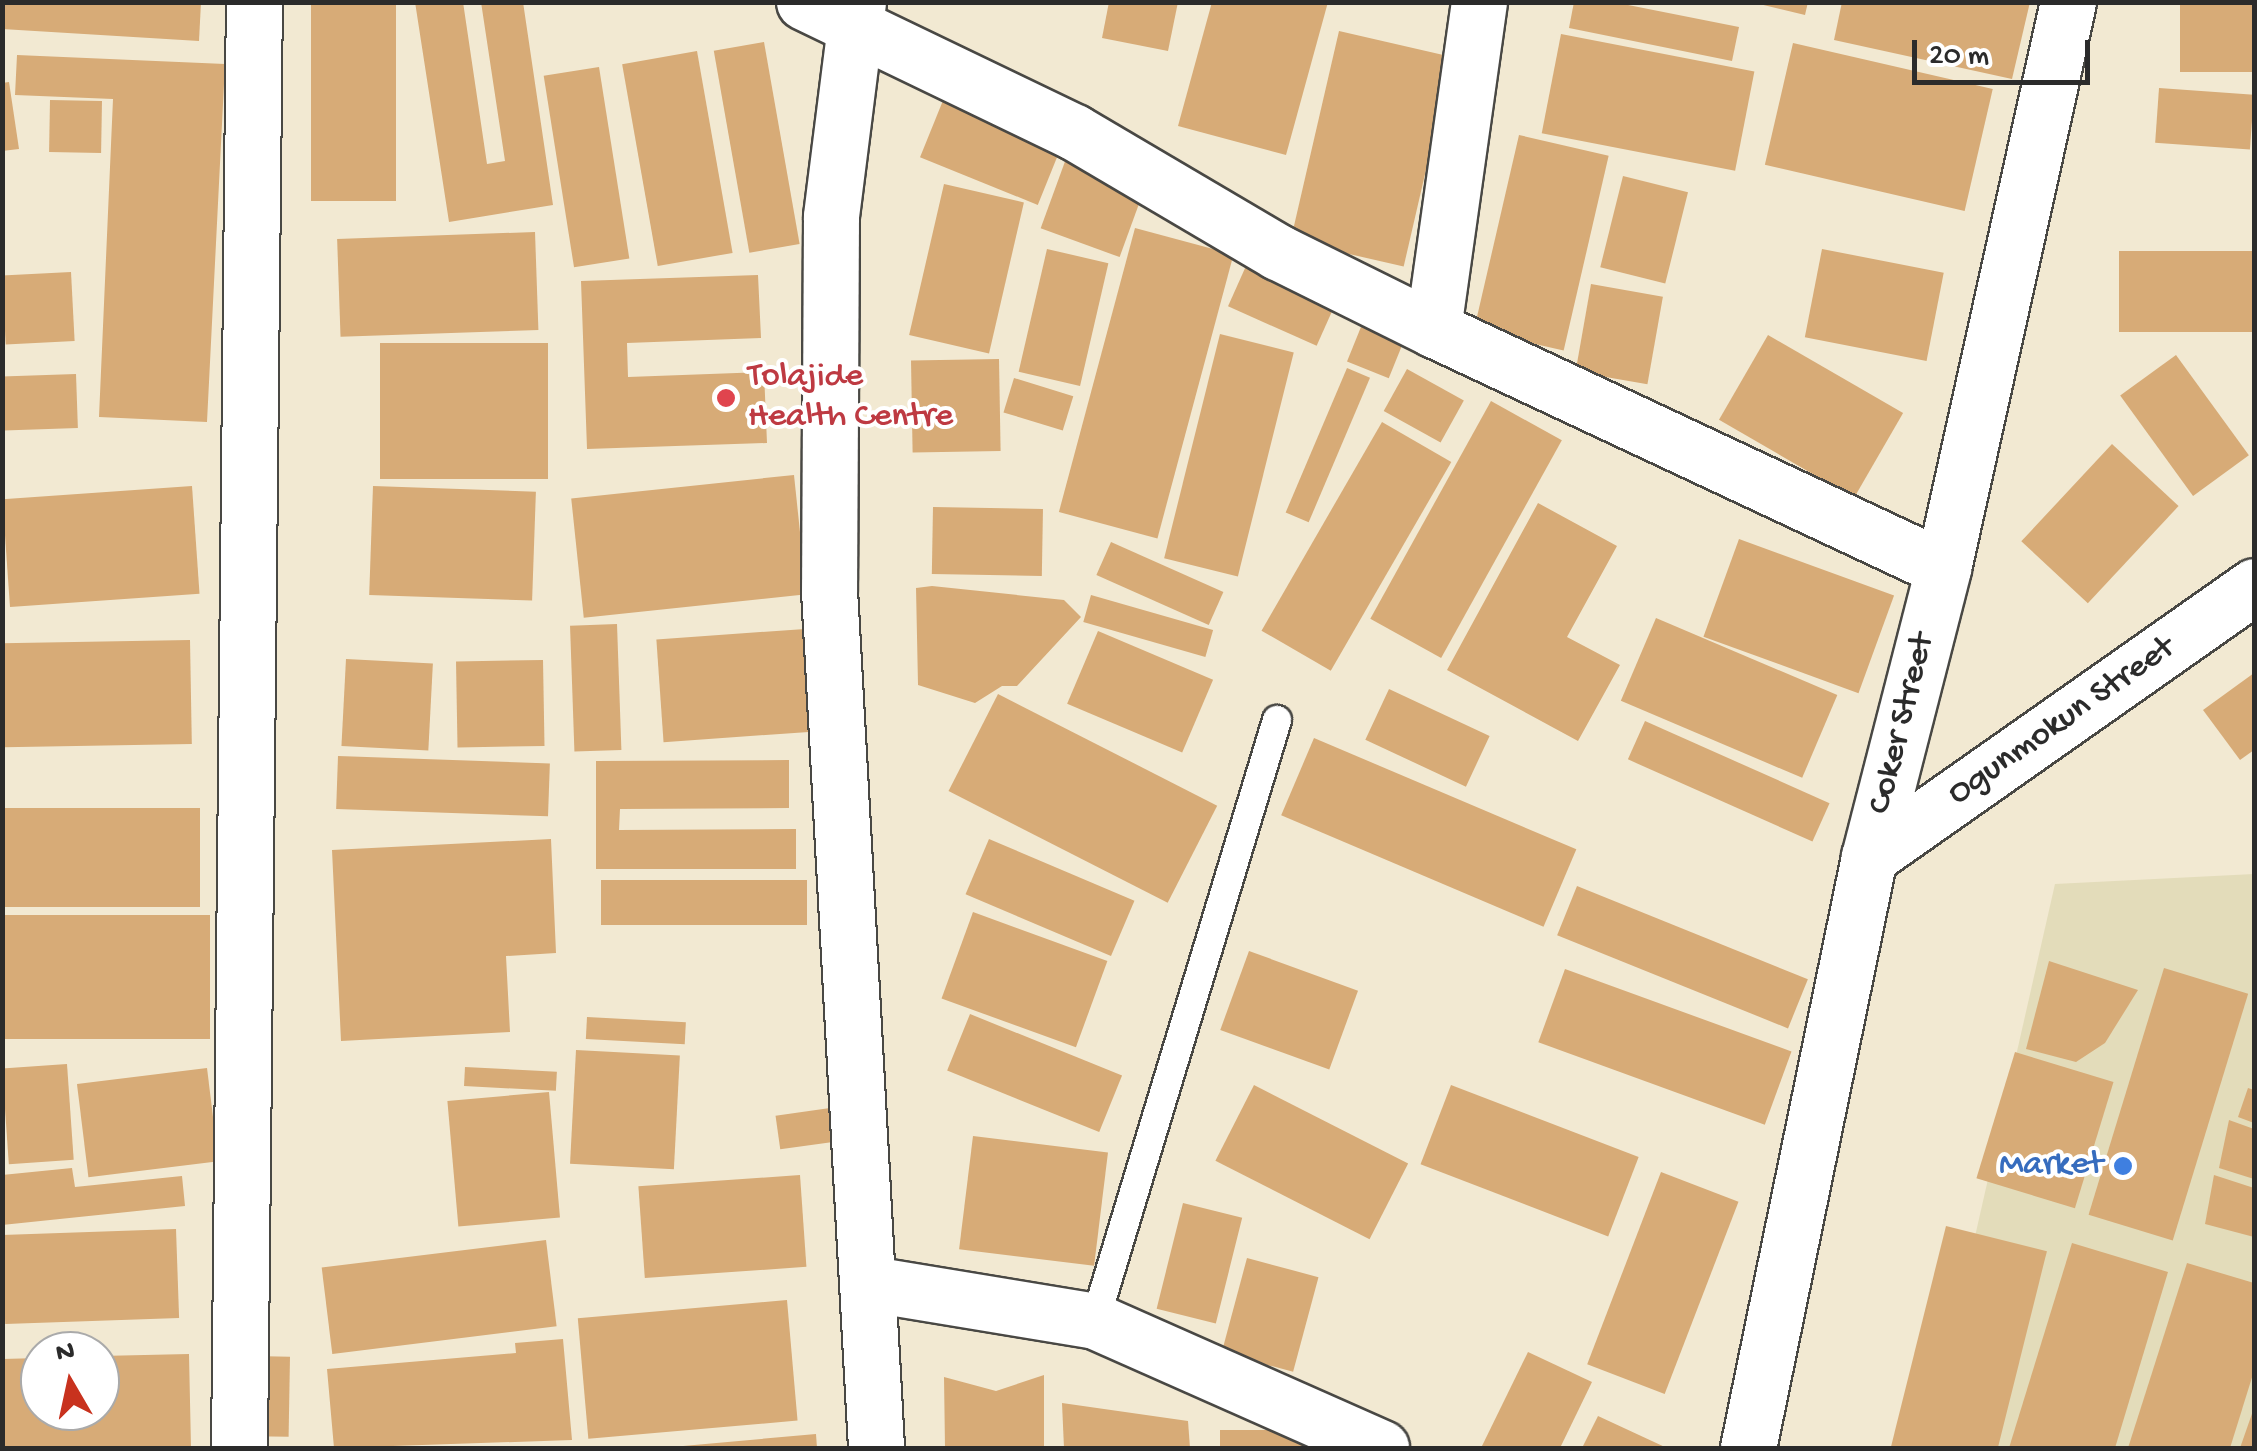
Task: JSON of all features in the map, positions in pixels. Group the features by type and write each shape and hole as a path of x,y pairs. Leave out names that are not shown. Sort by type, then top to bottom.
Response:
{"street":[{"path":"239,1448 254,2"},
{"path":"804,2 858,17 1074,132 1278,252 1433,329 1943,568"},
{"path":"1433,329 1479,2"},
{"name":"Coker Street","path":"1748,1448 1870,857 1943,568 2068,2"},
{"path":"858,17 831,218 829,570 872,1284 876,1448"},
{"name":"Ogunmokun Street","path":"1870,857 2254,586"},
{"path":"872,1284 1095,1320 1381,1448"}],"lane":[{"path":"1095,1320 1277,720"}],"shaded area":[{"name":"Market","path":"2254,874 2254,1448 1927,1448 2055,884"}],"building":[{"path":"2,2 201,2 199,41 2,29"},
{"path":"311,2 396,2 396,201 311,201"},
{"path":"415,2 463,2 487,164 505,161 481,2 523,2 553,205 449,222"},
{"path":"1109,2 1178,2 1168,51 1102,38"},
{"path":"1212,2 1328,2 1286,155 1178,126"},
{"path":"1574,2 1613,2 1739,27 1732,61 1569,28"},
{"path":"1751,2 1808,2 1805,15"},
{"path":"1842,2 2030,2 2012,79 1834,40"},
{"path":"2180,2 2254,2 2254,72 2180,72"},
{"path":"1339,31 1452,57 1404,267 1291,240"},
{"path":"1561,34 1754,72 1735,171 1542,133"},
{"path":"764,42 800,244 749,253 714,51"},
{"path":"1793,43 1993,89 1965,211 1765,165"},
{"path":"697,51 733,253 658,266 622,64"},
{"path":"17,55 225,64 207,422 99,417 113,99 15,95"},
{"path":"599,67 629,259 574,267 544,76"},
{"path":"9,82 19,149 2,151 2,83"},
{"path":"2159,88 2254,95 2250,149 2155,143"},
{"path":"944,98 1062,146 1038,205 920,157"},
{"path":"50,100 102,101 101,153 49,152"},
{"path":"1519,135 1609,156 1564,351 1474,330"},
{"path":"1067,156 1146,185 1120,257 1041,228"},
{"path":"1623,176 1688,192 1665,283 1600,267"},
{"path":"944,184 1024,202 989,353 909,335"},
{"path":"1135,228 1234,254 1157,538 1059,512"},
{"path":"535,232 538,330 341,337 337,239"},
{"path":"1047,249 1108,263 1080,386 1019,372"},
{"path":"1822,249 1944,273 1927,361 1805,337"},
{"path":"2119,251 2254,251 2254,332 2119,332"},
{"path":"1250,257 1339,296 1317,346 1228,306"},
{"path":"71,272 75,341 6,345 2,276"},
{"path":"758,275 761,338 627,343 628,377 764,372 767,443 587,449 581,281"},
{"path":"1591,284 1663,297 1647,384 1576,372"},
{"path":"1365,317 1407,334 1389,378 1347,362"},
{"path":"1220,334 1294,352 1238,577 1164,558"},
{"path":"1768,335 1903,413 1854,498 1719,420"},
{"path":"380,343 548,343 548,479 380,479"},
{"path":"2176,355 2249,455 2193,496 2120,396"},
{"path":"999,359 1001,451 913,453 911,361"},
{"path":"1347,368 1370,378 1309,522 1286,513"},
{"path":"1407,369 1464,401 1441,442 1384,411"},
{"path":"76,374 78,428 4,431 2,377"},
{"path":"1014,378 1073,396 1063,431 1003,412"},
{"path":"1491,401 1562,440 1441,658 1370,619"},
{"path":"1382,422 1451,462 1331,671 1262,631"},
{"path":"2112,444 2179,506 2088,603 2021,541"},
{"path":"794,475 807,594 584,618 571,498"},
{"path":"192,486 200,594 10,607 2,499"},
{"path":"373,486 536,492 532,601 369,595"},
{"path":"1538,503 1617,546 1567,637 1620,665 1578,741 1447,670"},
{"path":"933,507 1043,509 1042,576 932,574"},
{"path":"1739,539 1894,595 1858,693 1703,637"},
{"path":"1111,542 1223,592 1209,625 1096,575"},
{"path":"932,586 1064,600 1081,617 1017,686 1002,686 975,703 918,685 916,588"},
{"path":"1091,595 1213,630 1205,657 1083,622"},
{"path":"1656,618 1837,695 1802,778 1621,701"},
{"path":"617,624 621,750 574,752 570,626"},
{"path":"805,629 812,732 664,742 656,639"},
{"path":"1098,631 1213,680 1182,753 1067,704"},
{"path":"190,640 192,744 4,747 2,643"},
{"path":"346,659 433,664 428,750 341,746"},
{"path":"543,660 545,746 458,748 456,662"},
{"path":"2254,673 2254,750 2240,760 2203,710"},
{"path":"1389,689 1490,736 1466,787 1365,740"},
{"path":"998,694 1217,806 1168,903 949,791"},
{"path":"1645,721 1830,803 1812,842 1628,759"},
{"path":"1314,738 1576,849 1544,927 1281,815"},
{"path":"338,756 550,763 548,816 336,809"},
{"path":"789,760 789,808 620,809 619,830 796,829 796,869 596,869 596,761"},
{"path":"2,808 200,808 200,907 2,907"},
{"path":"551,839 556,953 506,956 510,1032 341,1041 332,850"},
{"path":"989,839 1134,901 1111,956 966,894"},
{"path":"601,880 807,880 807,925 601,925"},
{"path":"1577,886 1808,979 1788,1028 1557,935"},
{"path":"973,912 1107,961 1076,1047 942,998"},
{"path":"2,915 210,915 210,1039 2,1039"},
{"path":"1249,951 1358,991 1329,1070 1220,1030"},
{"path":"2049,961 2138,990 2105,1043 2076,1062 2026,1049"},
{"path":"2164,968 2248,994 2173,1240 2089,1215"},
{"path":"1565,969 1791,1051 1765,1125 1538,1042"},
{"path":"970,1014 1122,1075 1099,1132 947,1071"},
{"path":"587,1017 686,1022 685,1044 586,1039"},
{"path":"576,1050 680,1055 674,1169 570,1164"},
{"path":"2015,1052 2113,1082 2075,1208 1976,1178"},
{"path":"67,1064 74,1160 9,1164 2,1069"},
{"path":"465,1067 557,1072 556,1091 464,1086"},
{"path":"207,1068 218,1161 88,1177 77,1084"},
{"path":"1254,1085 1408,1164 1370,1239 1215,1161"},
{"path":"1451,1085 1639,1157 1608,1236 1421,1164"},
{"path":"2248,1088 2254,1090 2254,1123 2238,1117"},
{"path":"549,1092 560,1218 458,1226 447,1101"},
{"path":"830,1108 835,1142 780,1149 776,1116"},
{"path":"2229,1120 2254,1129 2254,1179 2219,1168"},
{"path":"973,1136 1108,1153 1094,1266 959,1249"},
{"path":"72,1168 75,1187 182,1176 185,1206 2,1225 2,1175"},
{"path":"1661,1172 1738,1202 1665,1394 1587,1364"},
{"path":"800,1175 806,1267 645,1278 638,1186"},
{"path":"2214,1175 2254,1188 2254,1237 2205,1224"},
{"path":"1183,1203 1242,1218 1216,1324 1157,1309"},
{"path":"1946,1226 2047,1251 1998,1448 1891,1448"},
{"path":"176,1229 179,1318 5,1324 2,1235"},
{"path":"546,1240 557,1326 332,1354 322,1268"},
{"path":"2072,1243 2168,1272 2115,1448 2009,1448"},
{"path":"1247,1258 1318,1277 1293,1372 1222,1353"},
{"path":"2187,1263 2254,1283 2254,1371 2230,1448 2128,1448"},
{"path":"787,1300 798,1421 588,1439 578,1318"},
{"path":"563,1339 572,1440 334,1448 327,1369 516,1353 515,1343"},
{"path":"1528,1352 1592,1382 1560,1448 1481,1448"},
{"path":"189,1354 191,1448 2,1448 2,1359 20,1359 20,1431 120,1431 120,1356"},
{"path":"247,1356 290,1357 289,1437 246,1436"},
{"path":"1044,1375 1044,1448 945,1448 944,1377 996,1391"},
{"path":"1062,1403 1188,1421 1190,1448 1064,1448"},
{"path":"2254,1408 2254,1448 2240,1448"},
{"path":"1598,1416 1667,1448 1582,1448"},
{"path":"1220,1430 1335,1430 1335,1448 1220,1448"},
{"path":"816,1434 817,1448 683,1448 683,1446"}],"place":[{"name":"Tolajide Health Centre","path":"726,398"},
{"name":"Market","path":"2123,1166"}]}
